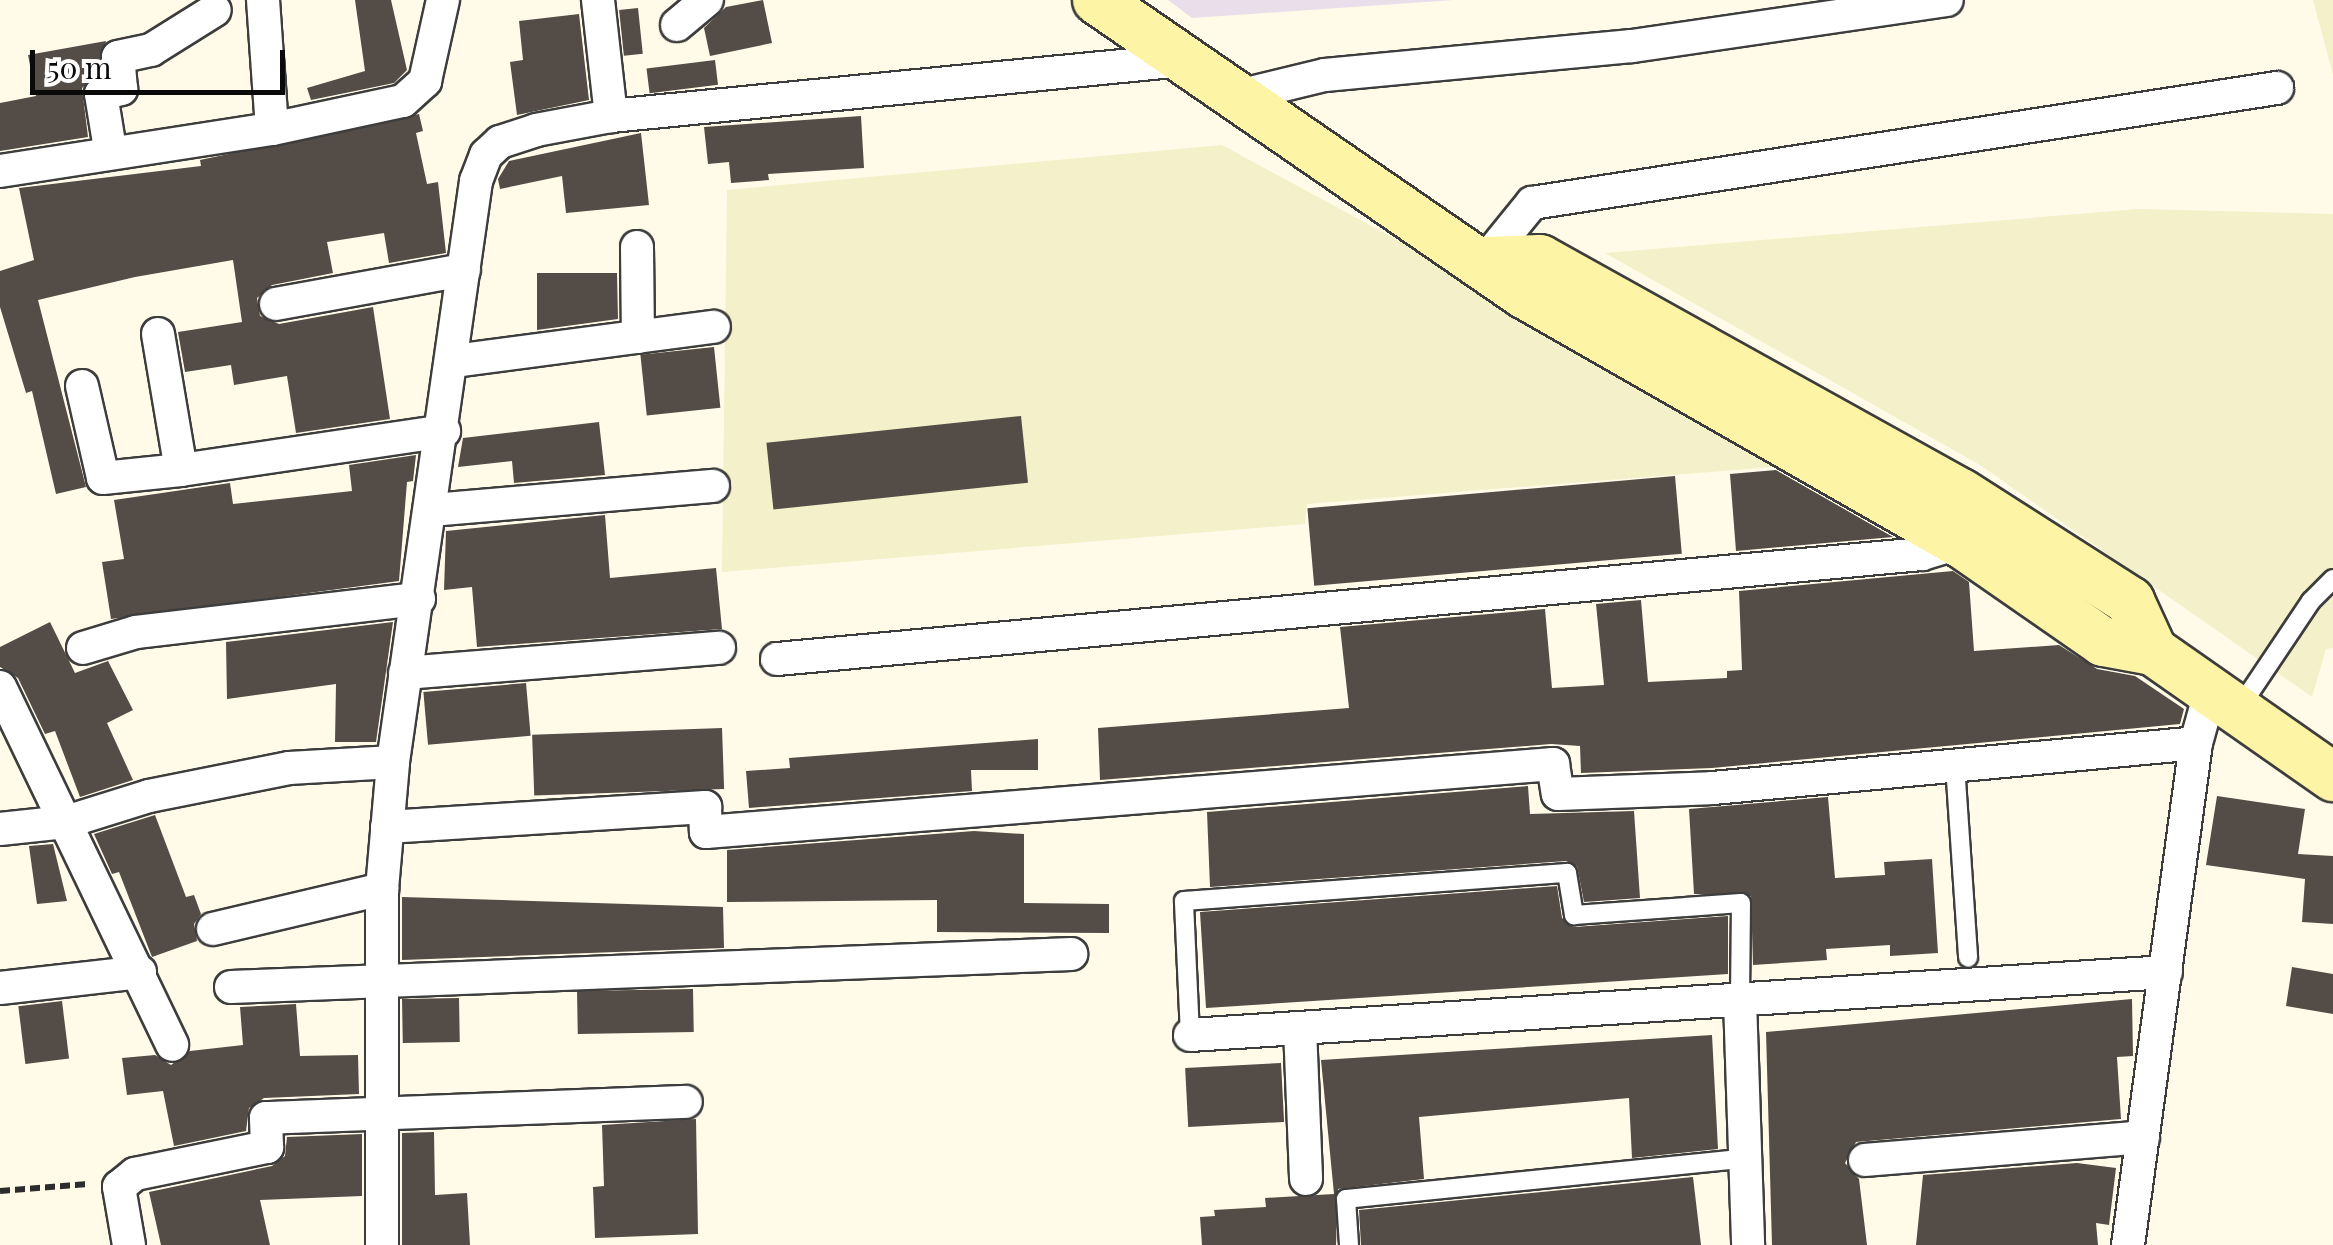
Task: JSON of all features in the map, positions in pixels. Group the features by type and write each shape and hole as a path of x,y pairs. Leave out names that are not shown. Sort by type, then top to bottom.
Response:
{"main road":[{"path":"1105,2 1183,60 1485,261 1540,259 1698,342 1977,528 2130,602 2153,651 2333,778"}],"street":[{"path":"110,149 101,94 121,90 118,57 151,50 214,5 262,0 272,129"},
{"path":"0,170 110,149 272,129 403,101 426,81 442,0"},
{"path":"598,0 611,116"},
{"path":"677,24 708,0"},
{"path":"1238,96 1325,75 1632,46 1947,0"},
{"path":"382,1245 382,889 387,827 405,673 454,361 476,182 486,156 500,142 536,130 611,116 1183,60"},
{"path":"1485,261 1532,202 2277,88"},
{"path":"636,247 638,337"},
{"path":"276,304 464,270"},
{"path":"454,361 714,327"},
{"path":"158,334 181,470"},
{"path":"82,386 103,478 444,430"},
{"path":"432,510 713,486"},
{"path":"776,659 1977,528"},
{"path":"82,648 136,632 418,599"},
{"path":"405,673 719,648"},
{"path":"0,686 172,1045"},
{"path":"2128,1245 2196,743 2225,700"},
{"path":"387,827 705,806 706,832 1554,764 1558,794 1713,788 2196,743"},
{"path":"0,829 66,822 216,780 289,768 394,762"},
{"path":"213,929 382,889"},
{"path":"231,986 1071,954"},
{"path":"0,988 140,972"},
{"path":"1190,1034 2166,972"},
{"path":"1740,1000 1748,1245"},
{"path":"1300,1028 1306,1179"},
{"path":"129,1245 118,1187 135,1174 267,1147 266,1118 686,1102"},
{"path":"1865,1160 2143,1136"}],"lane":[{"path":"2225,700 2333,579"},
{"path":"1955,766 1968,958"},
{"path":"1190,1034 1184,901 1567,873 1574,915 1741,903 1740,1000"},
{"path":"1349,1245 1346,1198 1744,1160"}],"path":[{"path":"0,1191 84,1183 118,1187"}],"shaded area":[{"path":"1168,0 1454,0 1192,18"},
{"path":"2313,0 2333,0 2333,75"},
{"path":"1222,145 1810,464 1307,504 1305,524 722,572 727,190"},
{"path":"2139,209 2333,214 2333,648 2326,649 2312,697 1980,465 1605,253"}],"building":[{"path":"355,0 391,0 407,70 394,83 311,100 307,88 365,71"},
{"path":"763,0 772,43 710,56 704,28 726,7"},
{"path":"638,8 643,54 624,56 619,10"},
{"path":"579,14 589,100 517,115 510,62 523,60 519,21"},
{"path":"106,41 99,74 82,88 88,137 0,151 0,103 36,96 28,55"},
{"path":"715,60 718,85 650,93 647,68"},
{"path":"419,114 423,131 416,133 427,184 438,182 446,253 389,263 384,233 327,242 333,273 272,285 257,298 260,316 279,324 373,307 390,419 296,433 287,376 234,385 231,365 185,372 178,332 242,322 233,260 135,277 38,300 86,487 56,494 32,391 26,393 0,307 0,271 34,260 19,188 201,166 200,160"},
{"path":"861,116 864,168 768,174 769,180 731,183 729,162 708,164 704,127"},
{"path":"641,133 649,205 566,213 562,176 500,189 498,179 509,161"},
{"path":"537,273 617,273 618,319 537,330"},
{"path":"714,347 720,408 647,415 640,355"},
{"path":"1021,416 1028,483 773,509 766,443"},
{"path":"599,422 605,475 514,483 512,461 458,467 463,438"},
{"path":"416,455 413,481 407,482 399,581 111,619 102,562 124,559 114,500 230,483 233,504 352,491 349,465"},
{"path":"1776,470 1893,537 1736,551 1730,474"},
{"path":"1675,476 1682,554 1314,586 1307,508"},
{"path":"605,515 610,578 716,568 722,629 477,647 472,587 444,590 446,531"},
{"path":"1953,571 1969,582 1974,651 2059,645 2097,669 2135,676 2184,709 2180,724 1712,768 1581,773 1580,746 1551,744 1100,780 1098,728 1349,708 1340,627 1545,609 1552,688 1604,685 1596,604 1641,600 1648,682 1727,678 1727,671 1742,670 1739,591"},
{"path":"50,622 75,673 108,661 133,710 107,723 133,780 80,797 55,731 45,734 18,678 0,667 0,647"},
{"path":"393,622 376,742 335,742 336,684 227,699 226,642"},
{"path":"526,683 531,736 428,745 423,692"},
{"path":"722,728 724,789 534,796 532,735"},
{"path":"1038,739 1038,770 971,770 972,791 749,808 746,771 790,768 789,758"},
{"path":"1528,786 1530,814 1634,811 1640,898 1584,902 1577,866 1566,861 1210,887 1207,812"},
{"path":"2217,796 2305,809 2298,854 2333,856 2333,924 2302,922 2305,879 2206,865"},
{"path":"1828,797 1835,878 1885,875 1884,862 1932,859 1938,953 1890,956 1890,945 1826,949 1827,960 1753,965 1751,896 1694,894 1689,809"},
{"path":"155,815 186,897 194,895 201,914 194,924 197,941 152,957 119,872 112,874 94,834"},
{"path":"974,831 1024,834 1024,903 1109,904 1109,933 937,932 937,900 727,902 727,850"},
{"path":"53,844 67,901 37,904 29,846"},
{"path":"1557,886 1562,918 1574,927 1728,916 1728,974 1206,1008 1200,912"},
{"path":"402,897 723,907 724,948 402,960"},
{"path":"2292,967 2333,974 2333,1014 2286,1006"},
{"path":"693,989 694,1032 578,1034 577,991"},
{"path":"459,998 460,1042 403,1043 402,999"},
{"path":"2132,999 2133,1056 2117,1057 2121,1119 1856,1142 1845,1163 1859,1179 1867,1245 1772,1245 1766,1032"},
{"path":"62,1001 69,1059 25,1064 18,1006"},
{"path":"296,1004 300,1056 358,1055 359,1094 264,1098 249,1108 246,1131 174,1146 163,1091 127,1095 122,1058 155,1055 171,1065 190,1051 243,1045 240,1007"},
{"path":"1712,1035 1718,1149 1632,1158 1629,1098 1419,1117 1424,1179 1338,1189 1336,1245 1202,1245 1200,1217 1215,1216 1214,1210 1266,1207 1265,1198 1334,1194 1321,1060"},
{"path":"1281,1063 1284,1122 1188,1127 1185,1068"},
{"path":"696,1119 698,1234 595,1238 593,1187 604,1186 602,1125"},
{"path":"434,1132 435,1195 467,1193 470,1245 402,1245 402,1133"},
{"path":"362,1134 362,1196 260,1200 270,1245 161,1245 149,1192 272,1166 285,1156 287,1137"},
{"path":"2077,1163 2116,1168 2109,1225 2096,1223 2098,1245 1916,1245 1923,1175"},
{"path":"1693,1177 1701,1245 1361,1245 1359,1210"}]}
